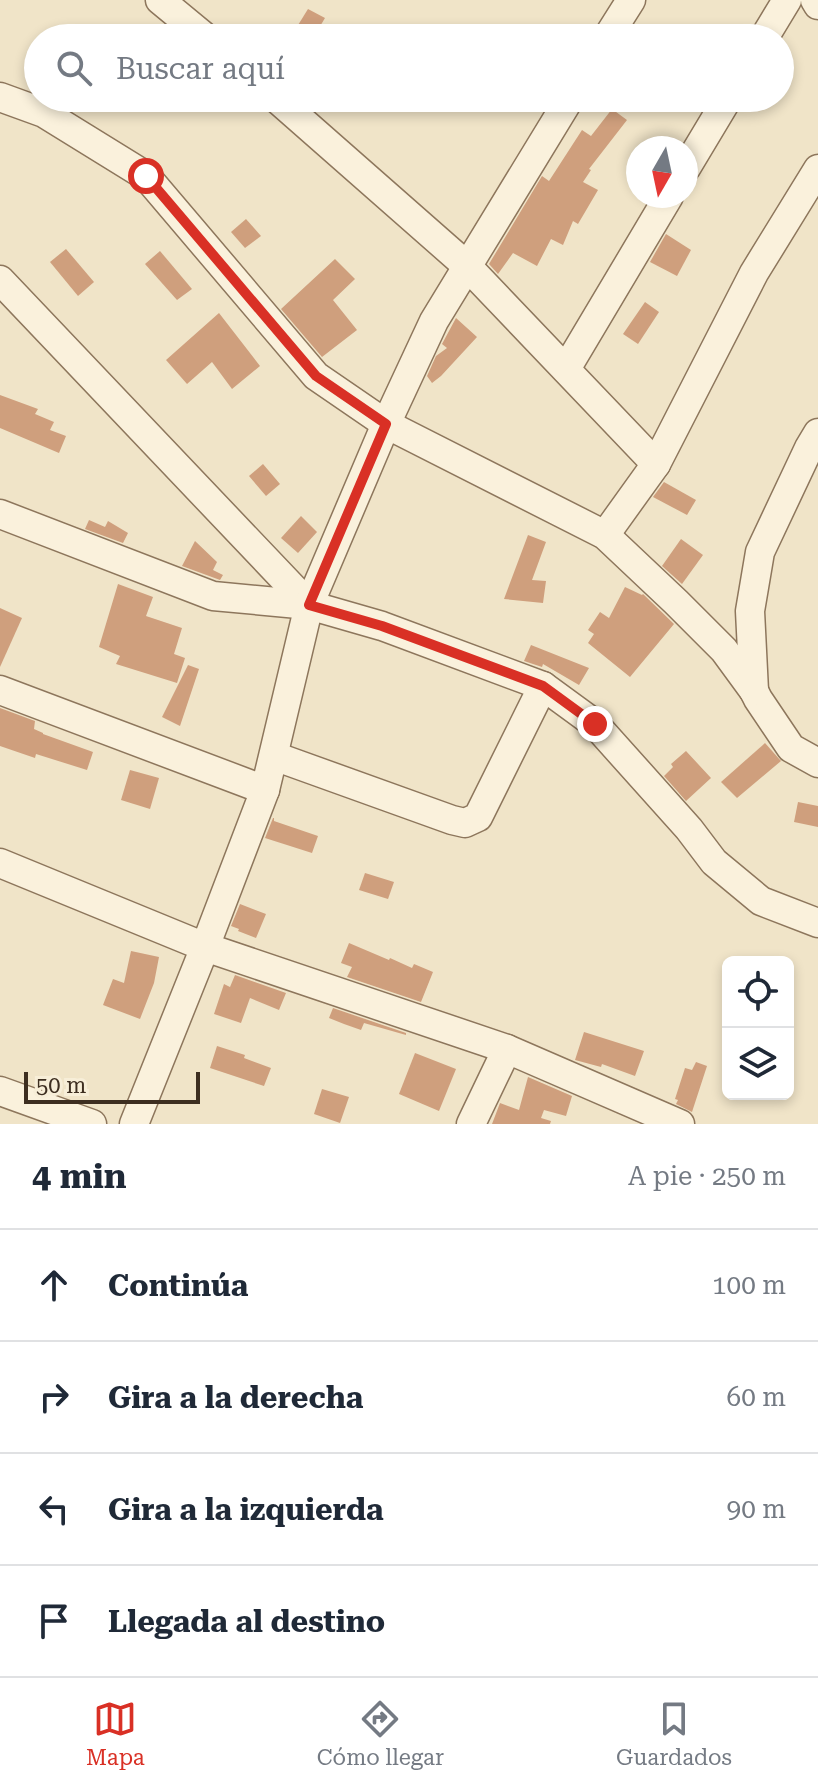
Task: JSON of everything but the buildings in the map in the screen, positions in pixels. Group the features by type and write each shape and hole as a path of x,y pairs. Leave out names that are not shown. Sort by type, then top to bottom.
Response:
{"street":[{"path":"160,0 189,24"},
{"path":"616,24 631,0"},
{"path":"772,24 787,0"},
{"path":"815,0 818,5"},
{"path":"0,97 24,106"},
{"path":"41,112 146,176 316,376 386,424 605,535 724,650 791,748 818,763"},
{"path":"292,112 467,266 656,464"},
{"path":"134,1124 265,790 309,605 386,424 434,321 561,112"},
{"path":"698,148 720,112"},
{"path":"605,535 656,464 754,273 818,169"},
{"path":"566,369 662,208"},
{"path":"0,280 309,605"},
{"path":"754,691 750,611 760,552 818,433"},
{"path":"0,514 213,596 309,605 382,626 543,686 595,724 689,829 714,862 761,901 818,923"},
{"path":"274,756 465,823 478,817 543,686"},
{"path":"0,690 265,790"},
{"path":"0,863 205,947 507,1049 680,1124"},
{"path":"471,1124 507,1049"},
{"path":"0,1091 92,1124"}],"route":[{"path":"146,176 316,376 386,424 309,605 382,626 543,686 595,724"}]}
